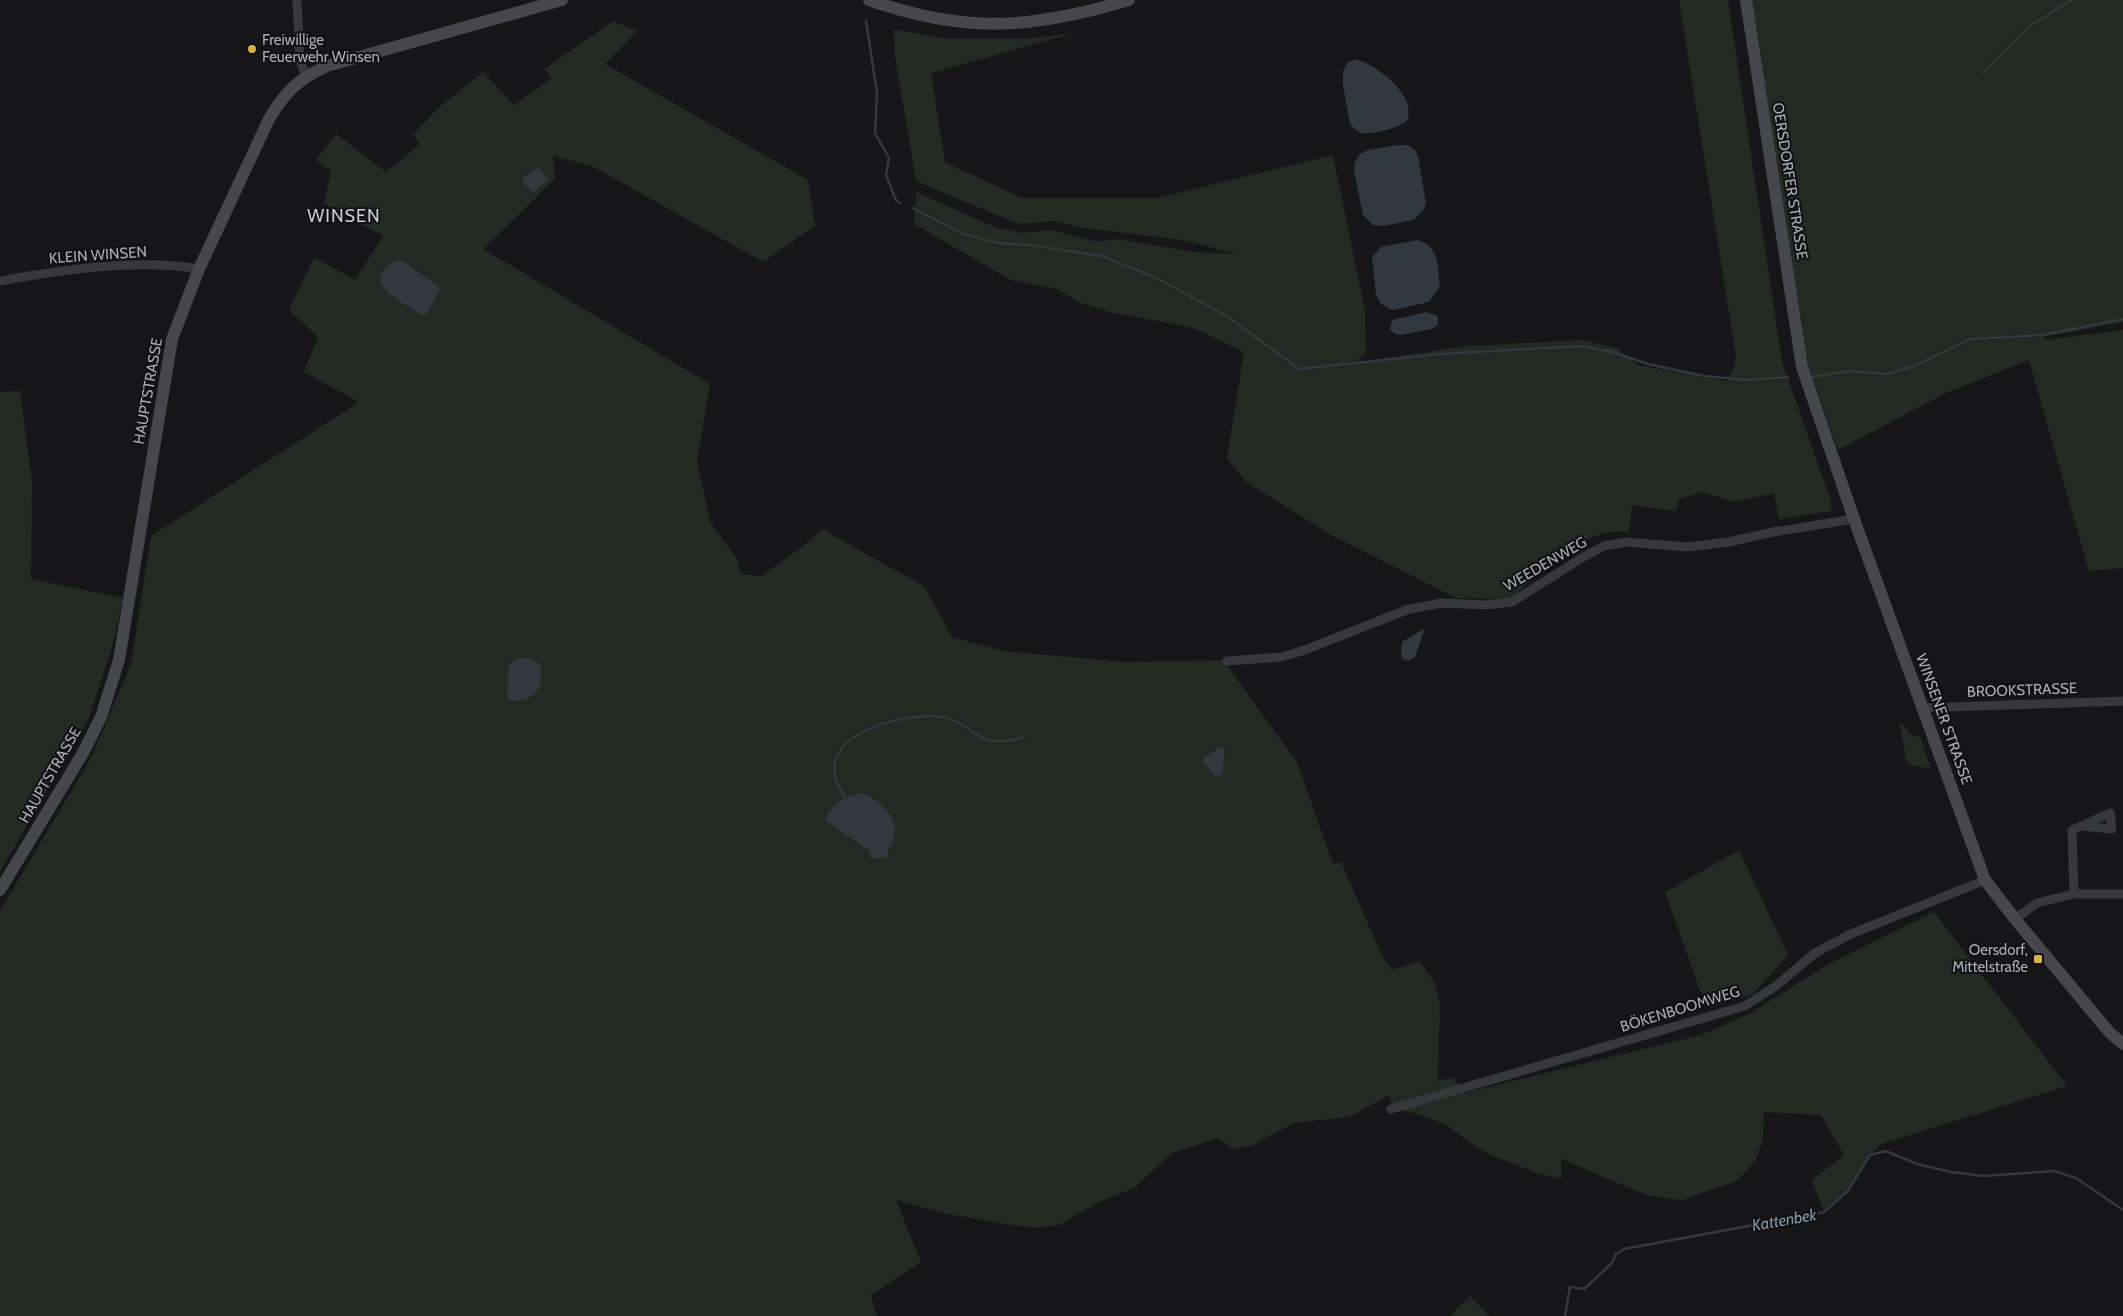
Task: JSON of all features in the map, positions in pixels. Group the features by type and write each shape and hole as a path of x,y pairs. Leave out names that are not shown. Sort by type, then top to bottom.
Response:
{"street":[{"path":"297,0 300,61 306,76"},
{"name":"HAUPTSTRASSE","path":"0,890 83,753 101,717 119,660 172,339 199,269 269,119 279,102 306,76 348,59 562,0"},
{"path":"869,0 942,20 1001,25 1038,22 1079,15 1129,0"},
{"name":"OERSDORFER STRASSE","path":"1746,0 1802,367"},
{"name":"KLEIN WINSEN","path":"0,281 47,272 141,265 178,265 199,269"},
{"name":"WINSENER STRASSE","path":"1802,367 1854,519 1985,880 2015,920 2110,1033 2123,1044"},
{"name":"WEEDENWEG","path":"1227,661 1281,657 1305,650 1409,609 1426,605 1512,602 1604,546 1626,542 1696,546 1729,542 1773,532 1854,519"},
{"name":"BROOKSTRASSE","path":"1922,708 2123,701"},
{"path":"2074,894 2072,830 2081,826"},
{"name":"BÖKENBOOMWEG","path":"1391,1109 1744,1006 1776,986 1815,953 1860,931 1985,880"},
{"path":"2015,920 2037,903 2074,894 2123,894"}],"shaded area":[{"path":"1679,0 1728,0 1782,362 1831,501 1831,511 1779,519 1774,493 1733,502 1702,492 1679,499 1676,511 1632,505 1629,532 1604,533 1576,545 1510,599 1456,598 1333,536 1246,482 1227,458 1244,352 1191,327 1114,313 1080,303 1057,289 1011,280 914,224 916,192 997,228 1023,233 1051,230 1097,242 1116,239 1194,252 1236,254 1184,240 1083,228 1054,221 1018,224 916,181 895,57 894,29 947,39 1024,39 1074,33 931,73 945,162 1022,198 1157,198 1333,155 1365,311 1366,354 1354,363 1467,346 1582,340 1616,348 1638,365 1727,381 1735,365 1736,356"},
{"path":"1751,0 2123,0 2123,322 2043,337 2046,340 2123,330 2123,568 2089,571 2029,360 1944,394 1838,450 1808,365"},
{"path":"613,21 637,31 605,64 808,180 815,226 763,262 592,166 553,156 555,179 483,249 710,384 697,460 710,522 737,559 741,574 761,576 798,550 824,528 832,535 924,586 952,637 1003,651 1126,662 1223,660 1297,762 1333,864 1341,862 1380,951 1392,970 1420,961 1435,984 1440,1003 1438,1081 1453,1077 1464,1093 1701,1035 1751,1013 1827,965 1934,912 2067,1086 1881,1144 1870,1155 1847,1192 1824,1212 1812,1180 1844,1155 1821,1115 1764,1112 1763,1139 1755,1161 1737,1181 1682,1200 1649,1196 1561,1159 1561,1179 1536,1173 1493,1156 1475,1146 1445,1124 1414,1113 1391,1109 1390,1095 1349,1117 1294,1123 1253,1145 1234,1149 1217,1138 1172,1153 1134,1188 1099,1202 1059,1225 1036,1228 1005,1224 943,1213 896,1200 921,1262 871,1295 877,1316 0,1316 0,911 92,756 131,664 151,536 359,402 304,372 318,337 289,310 314,257 355,280 383,236 324,203 331,171 316,160 336,134 386,172 420,144 413,135 437,109 483,72 514,105 552,78 544,69"},
{"path":"1355,59 1382,73 1400,90 1409,109 1406,121 1388,130 1366,133 1359,132 1350,124 1343,85 1343,72 1347,63"},
{"path":"1407,145 1414,149 1418,156 1426,203 1423,211 1413,220 1383,226 1373,225 1363,215 1354,171 1355,162 1360,154 1368,150"},
{"path":"538,167 548,179 533,193 523,183 523,178"},
{"path":"1417,240 1430,247 1434,252 1440,286 1429,302 1393,310 1381,304 1376,295 1372,257 1381,247"},
{"path":"397,260 404,262 438,286 440,290 426,315 422,315 394,298 382,284 381,276 385,268"},
{"path":"1426,312 1438,316 1438,325 1432,329 1400,335 1395,334 1390,329 1392,320"},
{"path":"20,391 32,482 31,579 123,598 112,647 89,718 0,872 0,392"},
{"path":"1425,628 1415,657 1409,661 1403,659 1401,655 1402,642"},
{"path":"517,658 531,658 540,664 541,681 536,692 531,697 508,700 509,664"},
{"path":"1899,721 1913,736 1920,737 1931,769 1907,764"},
{"path":"1222,746 1225,751 1222,774 1215,776 1203,762 1203,758"},
{"path":"862,793 881,804 894,823 894,837 886,858 870,858 871,852 825,820 835,805 844,798"},
{"path":"1739,850 1788,955 1753,994 1706,1007 1665,892"},
{"path":"1470,1296 1490,1316 1450,1316"}],"waterway":[{"path":"1983,73 2027,28 2072,0"},
{"path":"866,21 877,93 875,133 889,158 886,175 896,200 900,203"},
{"path":"913,208 963,234 998,243 1028,245 1102,256 1158,279 1227,316 1299,369 1440,354 1582,346 1612,352 1648,364 1704,376 1747,380 1788,377"},
{"path":"1812,377 1849,371 1888,374 1914,366 1970,339 2043,335 2123,319"},
{"path":"845,797 835,776 836,758 846,744 861,733 881,724 902,719 942,717 954,720 980,737 991,740 1005,741 1024,737"},
{"name":"Kattenbek","path":"1565,1316 1570,1287 1584,1289 1612,1263 1616,1254 1624,1249 1824,1212 1847,1192 1870,1155 1886,1151 1917,1164 1951,1172 1984,1176 2054,1171 2076,1178 2123,1210"}],"place":[{"name":"Freiwillige Feuerwehr Winsen","path":"252,49"},
{"name":"Oersdorf, Mittelstraße","path":"2038,959"}],"district":[{"name":"WINSEN","path":"344,216"}]}
